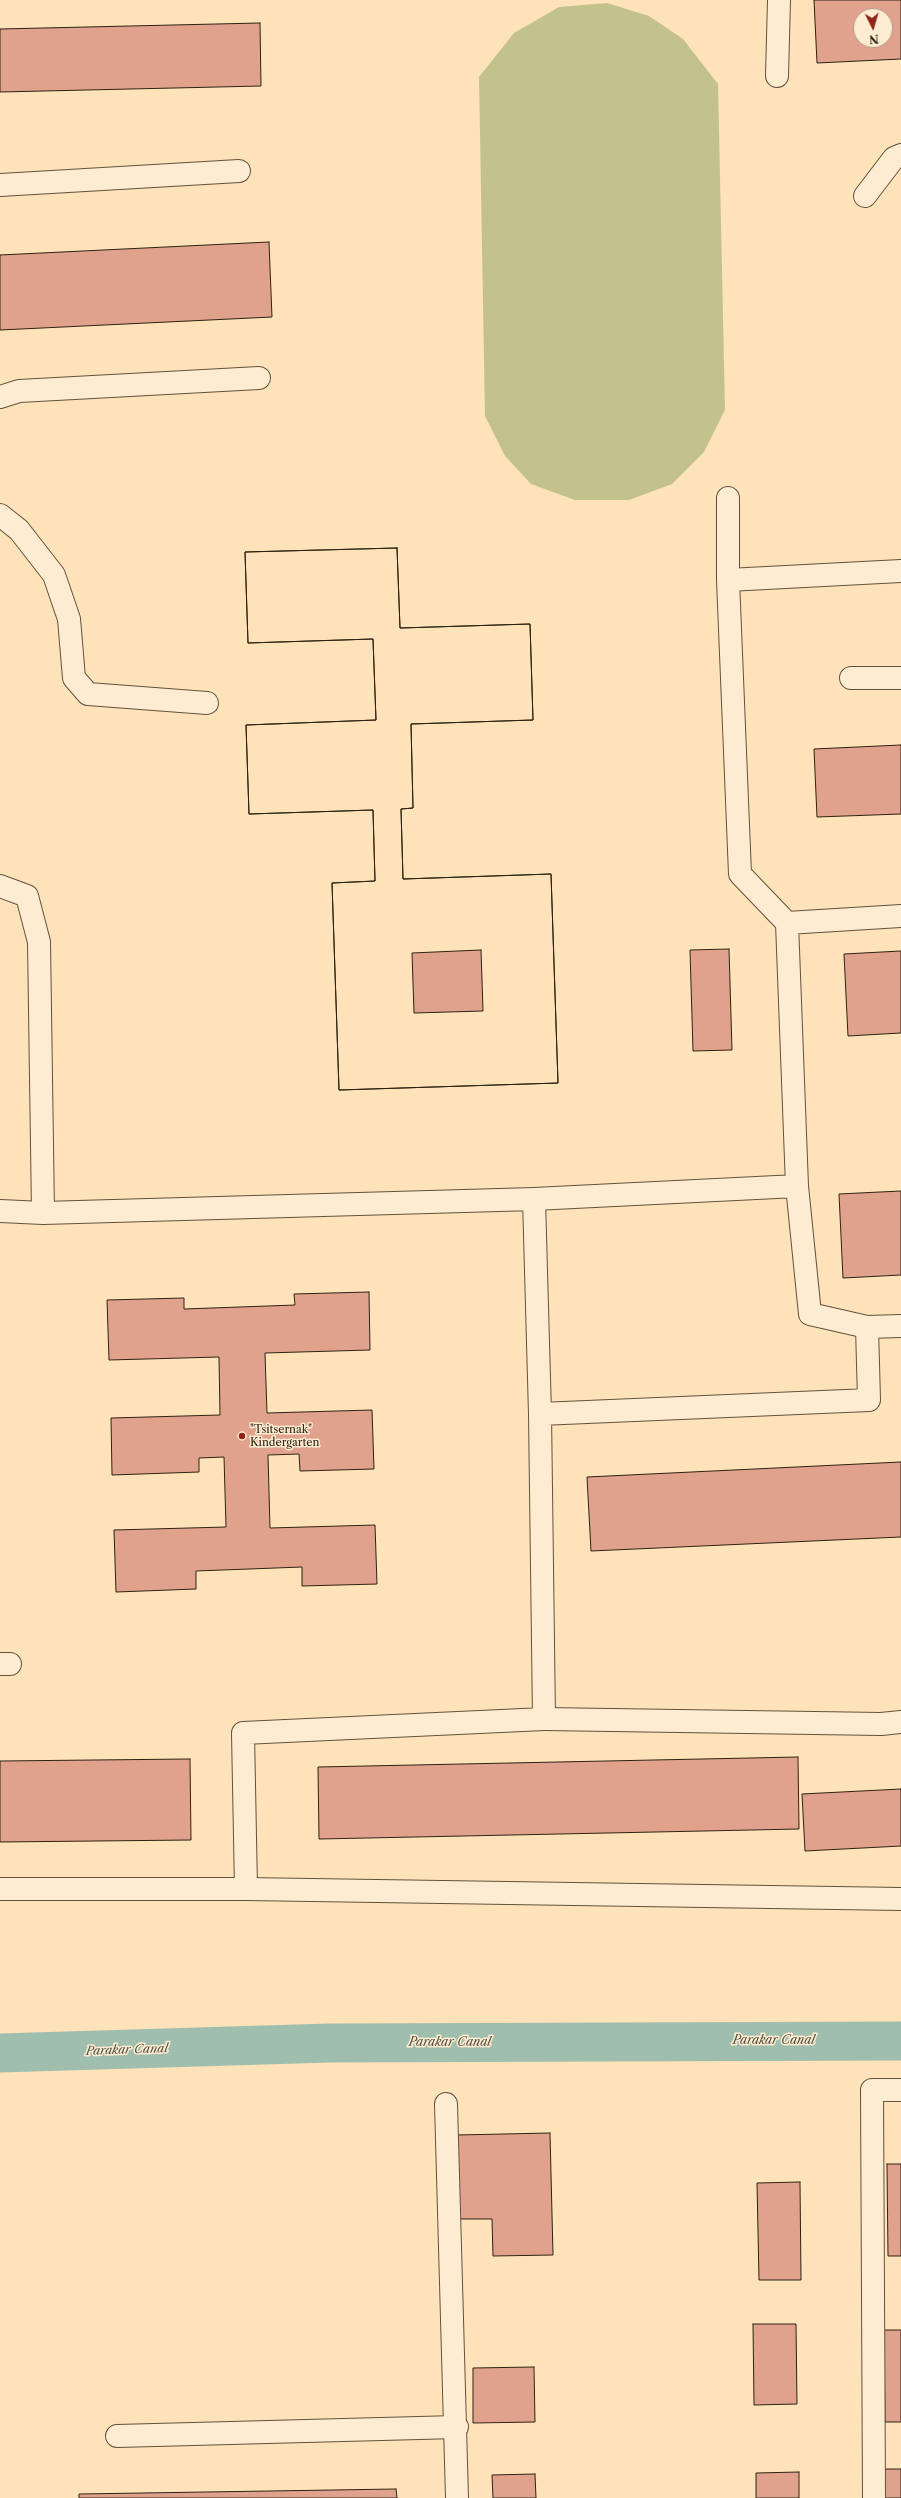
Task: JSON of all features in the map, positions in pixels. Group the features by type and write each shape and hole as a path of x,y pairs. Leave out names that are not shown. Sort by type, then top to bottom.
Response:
{"street":[{"path":"777,76 779,0"},
{"path":"865,196 894,158 901,155"},
{"path":"0,185 239,171"},
{"path":"0,397 19,390 259,378"},
{"path":"728,498 728,580 740,874 787,923 797,1186 810,1314 867,1327 901,1326"},
{"path":"0,515 19,530 54,575 69,620 74,678 88,694 207,703"},
{"path":"728,580 901,571"},
{"path":"851,678 901,678"},
{"path":"0,886 27,896 39,942 42,1213"},
{"path":"787,923 901,916"},
{"path":"0,1211 42,1213 534,1199 797,1186"},
{"path":"534,1199 540,1414 544,1718"},
{"path":"540,1414 869,1400 867,1327"},
{"path":"246,1889 243,1733 544,1718 881,1724 901,1722"},
{"path":"0,1889 246,1889 901,1899"},
{"path":"874,2498 872,2090 901,2090"},
{"path":"446,2104 458,2498"},
{"path":"117,2436 457,2427"}],"shaded area":[{"path":"607,3 649,16 683,39 718,84 725,410 704,452 672,484 629,500 575,500 531,484 505,456 485,416 479,77 514,33 559,7"}],"building":[{"path":"814,0 901,0 901,59 817,63"},
{"path":"260,23 261,86 0,92 0,29"},
{"path":"269,242 272,317 0,330 0,255"},
{"path":"397,548 400,628 530,624 533,720 411,724 413,808 401,809 403,879 551,874 558,1083 339,1090 332,883 375,881 373,810 249,814 246,725 376,720 373,639 248,643 245,552","holes":["481,950 483,1011 414,1013 412,953"]},
{"path":"397,548 400,628 530,624 533,720 411,724 413,808 401,809 403,879 551,874 558,1083 339,1090 332,883 375,881 373,810 249,814 246,725 376,720 373,639 248,643 245,552"},
{"path":"901,745 901,814 817,817 814,749"},
{"path":"729,949 732,1050 693,1051 690,950"},
{"path":"901,951 901,1033 848,1036 844,954"},
{"path":"901,1191 901,1275 843,1278 839,1194"},
{"name":"\"Tsitsernak\" Kindergarten","path":"369,1292 370,1350 265,1353 267,1413 372,1410 374,1469 300,1471 299,1454 268,1455 270,1528 375,1525 377,1584 302,1586 302,1567 196,1571 196,1589 116,1592 114,1530 226,1527 224,1457 199,1458 199,1472 112,1475 111,1418 220,1415 219,1357 109,1360 107,1300 184,1298 184,1309 295,1305 294,1294"},
{"path":"901,1462 901,1537 591,1551 587,1477"},
{"path":"798,1757 799,1829 319,1839 318,1767"},
{"path":"190,1759 191,1840 0,1842 0,1761"},
{"path":"901,1789 901,1846 805,1851 802,1794"},
{"path":"550,2133 553,2255 493,2256 492,2219 459,2219 457,2135"},
{"path":"887,2164 901,2164 901,2256 888,2256"},
{"path":"800,2182 801,2280 759,2280 757,2183"},
{"path":"753,2324 796,2324 797,2404 754,2405"},
{"path":"884,2330 901,2330 901,2422 885,2422"},
{"path":"534,2367 535,2422 473,2423 473,2368"},
{"path":"884,2469 901,2469 901,2498 885,2498"},
{"path":"799,2472 799,2498 756,2498 756,2473"},
{"path":"535,2474 536,2498 493,2498 492,2475"},
{"path":"396,2489 397,2498 79,2498 79,2494"}],"waterway":[{"name":"Parakar Canal","path":"0,2053 330,2043 901,2041"}],"place":[{"name":"\"Tsitsernak\" Kindergarten","path":"242,1436"}]}
